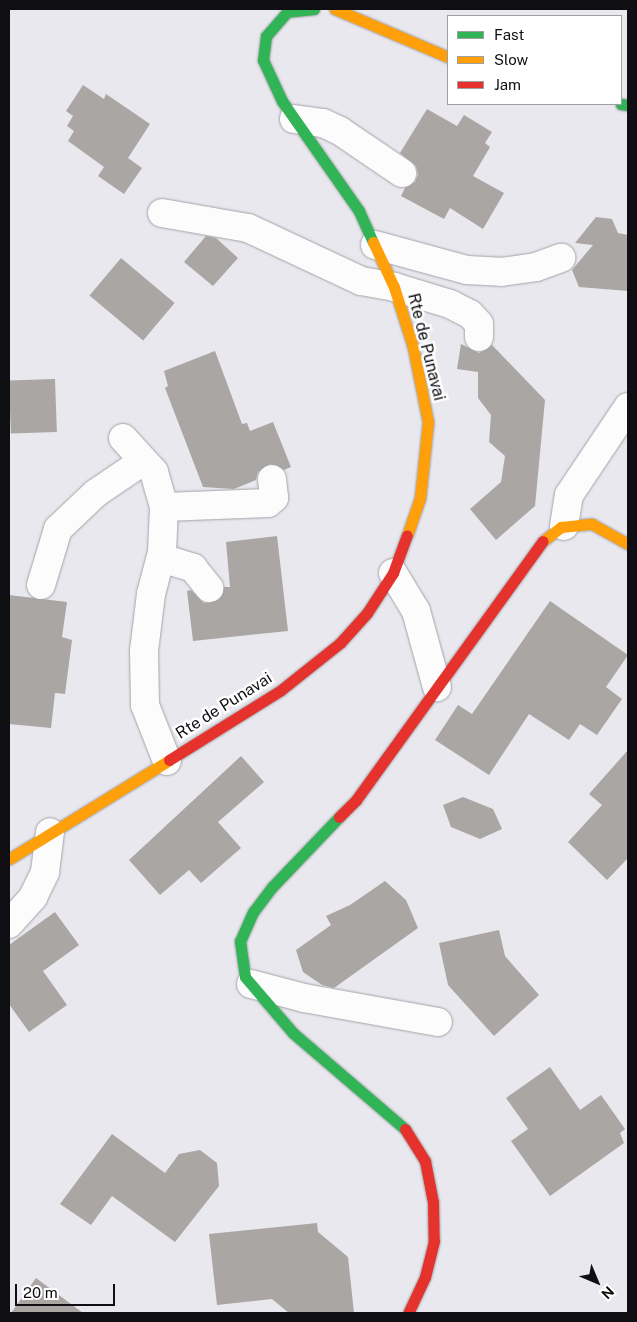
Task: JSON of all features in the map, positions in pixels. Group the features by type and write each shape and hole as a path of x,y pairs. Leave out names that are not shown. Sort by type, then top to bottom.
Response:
{"main road":[{"name":"Rte de Punavai","path":"9,859 281,690 340,643 367,614 393,573 420,498 428,422 413,347 394,286 359,211 282,101 263,60 266,36 287,12 314,9"},
{"path":"335,9 447,58"},
{"path":"408,1313 425,1277 434,1241 432,1202 425,1161 409,1132 293,1033 245,977 240,941 253,912 272,887 356,800 546,536 564,526 592,524 628,544"}],"street":[{"path":"294,118 323,123 340,131 402,174"},
{"path":"162,213 248,228 361,281 394,286 470,314 479,324 479,337"},
{"path":"375,245 467,270 501,272 536,267 561,258"},
{"path":"564,526 570,495 628,407"},
{"path":"123,438 154,472 164,507 160,558 151,594 144,652 145,705 167,761"},
{"path":"41,585 58,529 96,493 143,461"},
{"path":"164,507 268,504 274,498 272,479"},
{"path":"160,558 193,568 209,588"},
{"path":"393,573 416,611 437,687"},
{"path":"9,924 34,897 46,872 50,832"},
{"path":"251,984 304,998 438,1022"}],"building":[{"path":"83,85 104,99 106,94 150,124 128,158 142,168 124,194 98,176 104,167 68,141 74,131 67,126 73,116 66,111"},
{"path":"427,109 457,126 464,115 492,132 485,143 490,147 473,176 504,193 483,229 450,208 444,219 401,196 405,188 415,182 418,174 416,166 400,153"},
{"path":"596,217 612,219 618,233 628,235 628,291 579,287 572,270 593,245 575,243"},
{"path":"206,236 216,238 238,258 213,286 184,262"},
{"path":"121,258 175,303 143,341 90,296"},
{"path":"461,344 479,353 492,345 545,400 535,506 496,540 470,509 501,482 505,456 489,442 491,415 478,398 478,372 457,369"},
{"path":"215,351 242,424 247,423 250,431 273,422 291,467 284,470 270,464 258,472 256,480 234,489 203,487 165,388 168,386 164,371"},
{"path":"55,379 57,432 11,434 9,381"},
{"path":"277,536 288,631 193,641 187,591 191,590 204,603 218,600 224,587 230,587 226,542"},
{"path":"9,595 67,602 62,637 72,640 65,694 55,693 51,728 9,724"},
{"path":"550,601 628,655 606,687 622,699 597,735 580,724 569,740 529,714 489,775 435,740 458,705 472,714"},
{"path":"628,750 628,858 607,880 568,842 602,805 589,794"},
{"path":"241,756 264,782 218,822 241,848 201,883 189,870 160,895 129,860"},
{"path":"463,797 493,809 502,829 480,839 451,827 443,805"},
{"path":"385,881 406,900 418,928 334,988 322,985 303,972 296,950 331,925 326,916 350,905"},
{"path":"55,912 79,945 43,971 67,1005 29,1032 9,1004 9,945"},
{"path":"499,930 505,956 539,995 494,1036 448,985 439,943"},
{"path":"550,1067 580,1110 601,1095 625,1129 620,1133 624,1143 550,1196 511,1141 528,1129 506,1098"},
{"path":"112,1134 165,1173 179,1154 200,1150 217,1163 219,1186 175,1242 112,1196 91,1225 60,1204"},
{"path":"317,1223 318,1232 348,1257 354,1313 289,1313 272,1299 217,1305 209,1234"},
{"path":"36,1278 83,1313 11,1313"}],"traffic: fast":[{"path":"314,9 287,12 266,36 263,60 282,101 359,211 373,242"},
{"path":"622,104 628,105"},
{"path":"339,817 272,887 253,912 240,941 245,977 293,1033 405,1129"}],"traffic: slow":[{"path":"335,9 447,57"},
{"path":"373,242 394,287 413,347 428,422 420,498 407,535"},
{"path":"543,541 561,527 592,524 628,544"},
{"path":"9,859 169,760"}],"traffic: jam":[{"path":"169,760 281,690 340,643 367,613 393,573 407,535"},
{"path":"339,817 356,800 543,541"},
{"path":"405,1129 425,1161 433,1202 434,1241 425,1277 408,1313"}]}
